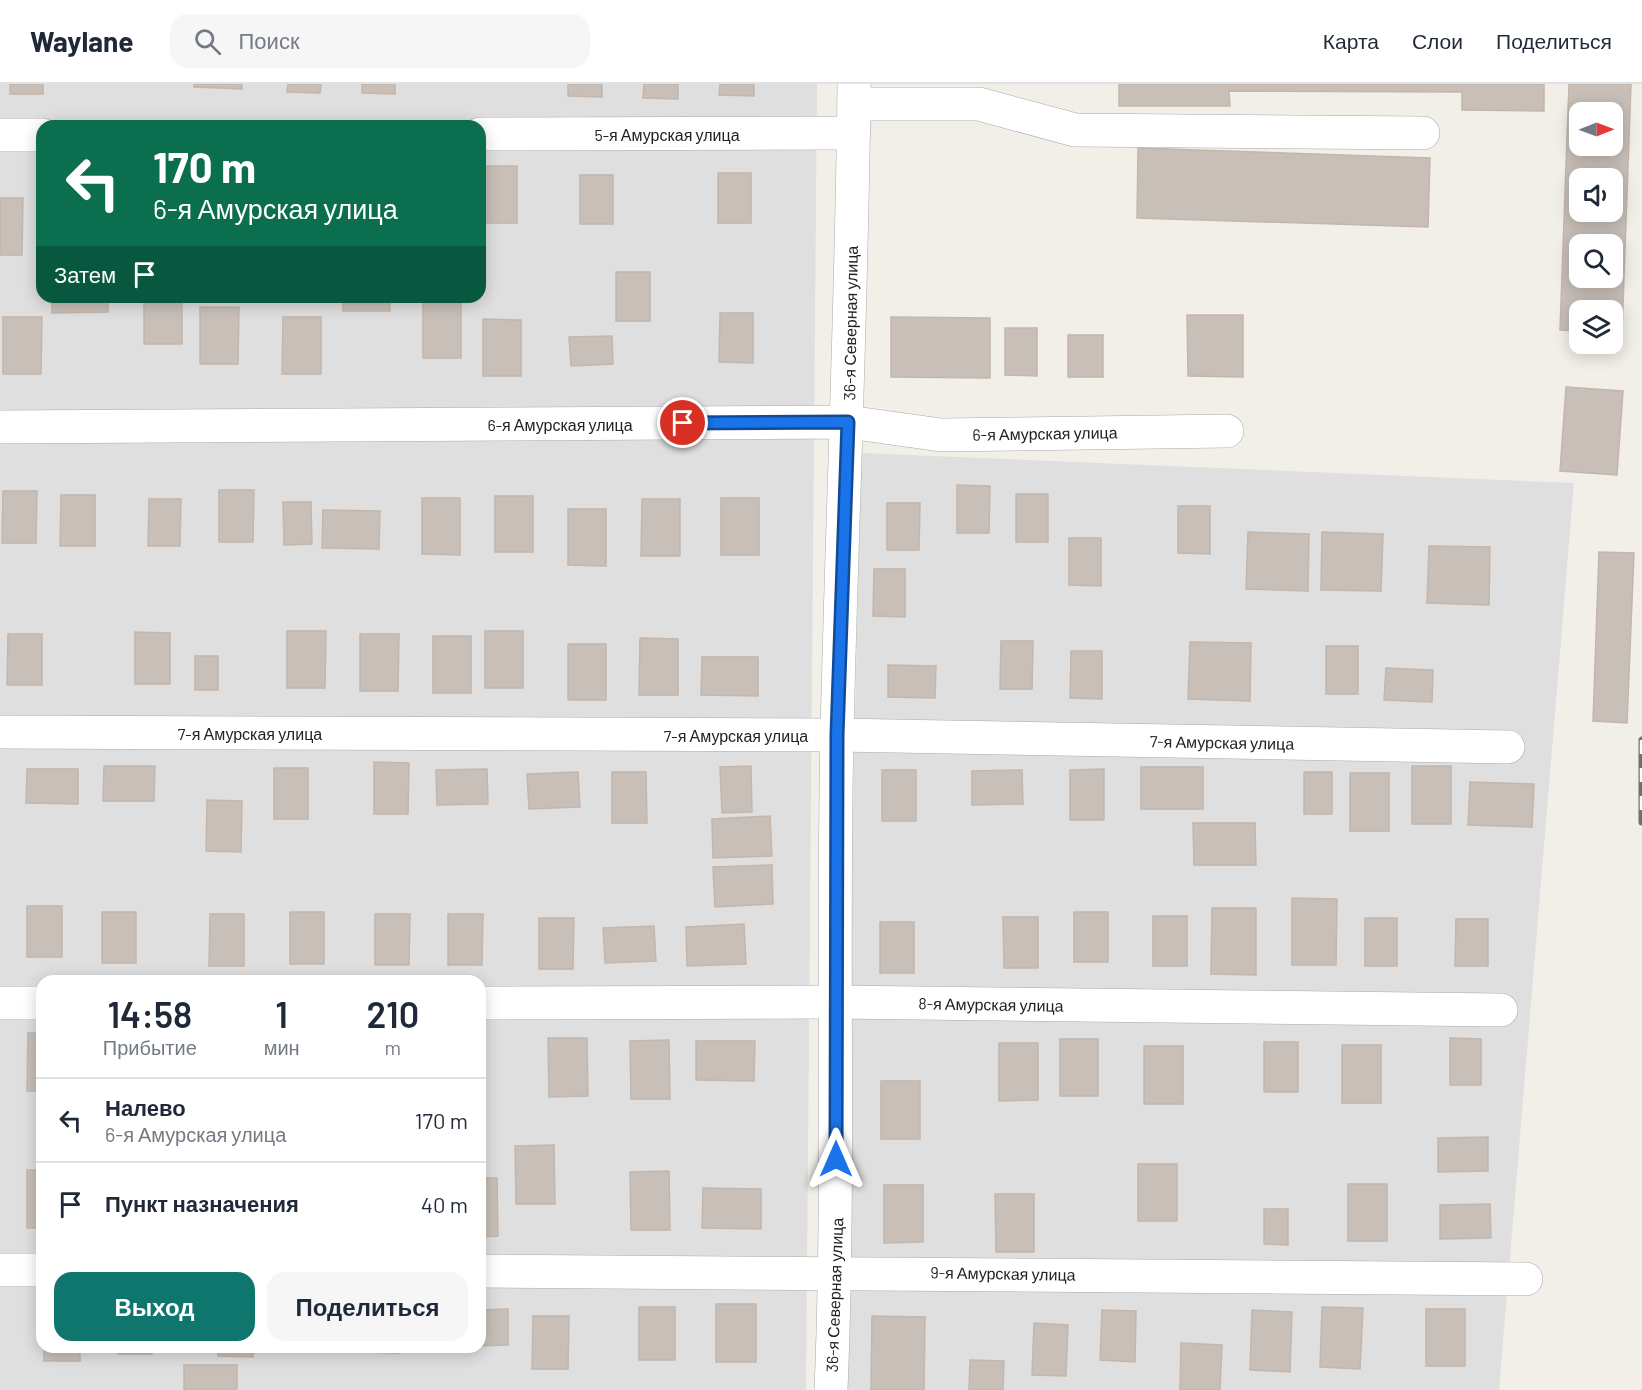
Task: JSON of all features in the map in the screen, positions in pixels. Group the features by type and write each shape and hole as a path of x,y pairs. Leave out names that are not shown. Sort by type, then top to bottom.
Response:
{"street":[{"name":"5-я Амурская улица","path":"486,134 854,107 979,104 1075,130 1423,133"},
{"name":"36-я Северная улица","path":"831,1390 836,1271 837,735 848,422 854,107"},
{"path":"0,135 36,135"},
{"name":"6-я Амурская улица","path":"0,428 848,422 941,435 1227,431"},
{"name":"7-я Амурская улица","path":"0,732 837,735 1508,747"},
{"name":"8-я Амурская улица","path":"486,1003 836,1002 1501,1010"},
{"path":"0,1003 36,1003"},
{"path":"0,1270 36,1270"},
{"name":"9-я Амурская улица","path":"486,1271 836,1271 1526,1279"}],"shaded area":[{"path":"0,84 817,84 806,1390 0,1390"},
{"path":"861,453 1574,483 1499,1390 840,1390"}],"building":[{"path":"10,84 43,84 43,94 10,94"},
{"path":"194,84 242,84 242,89 194,87"},
{"path":"288,84 321,84 320,93 287,92"},
{"path":"362,84 395,84 395,94 362,93"},
{"path":"568,84 602,84 602,97 568,96"},
{"path":"644,84 678,84 678,99 643,98"},
{"path":"720,84 754,84 754,96 719,95"},
{"path":"1119,84 1544,84 1544,111 1462,110 1462,92 1229,91 1230,106 1119,106"},
{"path":"1569,84 1631,84 1623,304 1623,300 1569,300 1569,330 1560,330"},
{"path":"1138,148 1430,158 1428,227 1137,218"},
{"path":"486,166 517,166 517,223 486,223"},
{"path":"718,173 751,173 751,223 718,223"},
{"path":"580,175 613,175 613,224 580,224"},
{"path":"0,198 23,198 22,255 0,255"},
{"path":"616,272 650,272 650,321 616,321"},
{"path":"52,303 108,303 108,312 52,313"},
{"path":"144,303 182,303 182,344 144,344"},
{"path":"343,303 390,303 390,311 343,311"},
{"path":"423,303 461,303 461,358 423,358"},
{"path":"200,307 239,307 238,364 200,364"},
{"path":"720,313 753,313 753,363 719,362"},
{"path":"1187,315 1243,315 1243,377 1188,376"},
{"path":"3,317 42,317 41,374 3,374"},
{"path":"283,317 321,317 321,374 282,374"},
{"path":"891,317 990,318 990,378 891,377"},
{"path":"483,319 521,320 521,376 483,376"},
{"path":"1005,328 1037,328 1037,376 1005,375"},
{"path":"1068,335 1103,335 1103,377 1068,377"},
{"path":"612,336 613,364 571,366 569,337"},
{"path":"1566,387 1623,391 1617,475 1560,471"},
{"path":"957,485 990,486 989,533 957,533"},
{"path":"219,490 254,490 253,542 219,542"},
{"path":"3,491 37,491 36,543 2,543"},
{"path":"1016,494 1048,494 1048,542 1016,542"},
{"path":"61,495 95,495 95,546 60,546"},
{"path":"495,496 533,496 533,552 495,552"},
{"path":"422,498 460,498 460,555 422,554"},
{"path":"721,498 759,498 759,555 721,555"},
{"path":"149,499 181,499 180,546 148,546"},
{"path":"642,499 680,499 680,556 641,556"},
{"path":"283,502 311,502 312,544 284,545"},
{"path":"887,503 920,503 919,550 887,550"},
{"path":"1178,506 1210,506 1210,554 1178,553"},
{"path":"568,509 606,509 606,566 568,565"},
{"path":"323,510 380,511 379,549 322,548"},
{"path":"1248,532 1309,534 1308,591 1246,589"},
{"path":"1322,532 1383,534 1381,591 1321,590"},
{"path":"1069,538 1101,538 1101,586 1069,585"},
{"path":"1429,546 1490,547 1489,605 1427,603"},
{"path":"1599,552 1634,553 1627,723 1593,721"},
{"path":"874,569 905,569 905,617 873,616"},
{"path":"287,631 326,631 325,688 287,688"},
{"path":"485,631 523,631 523,688 485,688"},
{"path":"135,632 170,633 170,684 135,684"},
{"path":"8,634 42,634 42,685 7,685"},
{"path":"360,634 399,634 398,691 360,691"},
{"path":"433,636 471,636 471,693 433,693"},
{"path":"640,638 678,639 678,695 639,695"},
{"path":"1001,641 1033,641 1032,689 1000,689"},
{"path":"1190,642 1251,643 1250,701 1188,699"},
{"path":"568,644 606,644 606,700 568,700"},
{"path":"1326,646 1358,646 1358,694 1326,694"},
{"path":"1071,651 1102,651 1102,699 1070,698"},
{"path":"195,656 218,656 218,690 195,690"},
{"path":"702,657 758,657 758,696 701,695"},
{"path":"888,665 936,666 935,698 888,697"},
{"path":"1386,668 1433,670 1432,702 1384,700"},
{"path":"374,762 409,763 408,814 374,814"},
{"path":"104,766 155,766 154,801 103,801"},
{"path":"751,766 752,812 722,813 720,767"},
{"path":"1412,766 1451,766 1451,824 1412,824"},
{"path":"1141,767 1203,767 1203,809 1141,809"},
{"path":"274,768 308,768 308,819 274,819"},
{"path":"27,769 78,769 78,804 26,803"},
{"path":"487,769 488,804 437,805 436,770"},
{"path":"1104,769 1104,820 1070,820 1070,770"},
{"path":"882,770 916,770 916,821 882,821"},
{"path":"1022,770 1023,804 972,805 972,771"},
{"path":"578,772 580,807 529,809 527,774"},
{"path":"612,772 646,772 647,823 612,823"},
{"path":"1304,772 1332,772 1332,814 1304,814"},
{"path":"1350,773 1389,773 1389,831 1350,831"},
{"path":"1470,782 1534,784 1532,827 1468,825"},
{"path":"207,800 242,801 241,852 206,851"},
{"path":"770,816 772,856 713,858 712,819"},
{"path":"1193,823 1255,823 1256,865 1194,865"},
{"path":"772,865 773,904 715,907 713,867"},
{"path":"1292,898 1337,899 1336,965 1292,965"},
{"path":"27,906 62,906 62,957 27,957"},
{"path":"1212,908 1256,908 1256,975 1211,974"},
{"path":"102,912 136,912 136,963 102,963"},
{"path":"290,912 324,912 324,964 290,964"},
{"path":"1074,912 1108,912 1108,962 1074,962"},
{"path":"210,914 244,914 244,966 209,966"},
{"path":"375,914 410,914 409,965 375,965"},
{"path":"448,914 483,914 482,965 448,965"},
{"path":"1153,916 1187,916 1187,966 1153,966"},
{"path":"1003,917 1038,917 1038,968 1004,968"},
{"path":"539,918 574,918 573,969 539,969"},
{"path":"1365,918 1397,918 1397,966 1365,966"},
{"path":"1456,919 1488,919 1488,966 1455,966"},
{"path":"880,922 914,922 914,973 880,973"},
{"path":"744,924 746,964 687,966 686,927"},
{"path":"654,926 656,961 605,963 603,928"},
{"path":"28,1033 36,1033 36,1091 27,1091"},
{"path":"548,1038 587,1038 588,1096 549,1097"},
{"path":"1450,1038 1481,1039 1481,1085 1450,1085"},
{"path":"1060,1039 1098,1039 1098,1096 1060,1096"},
{"path":"669,1040 670,1099 631,1099 630,1041"},
{"path":"696,1041 755,1041 754,1081 696,1080"},
{"path":"1264,1042 1298,1042 1298,1092 1264,1092"},
{"path":"999,1043 1038,1043 1038,1100 999,1101"},
{"path":"1342,1045 1381,1045 1381,1103 1342,1103"},
{"path":"1144,1046 1183,1046 1183,1104 1144,1104"},
{"path":"881,1081 920,1081 920,1139 881,1139"},
{"path":"1488,1137 1488,1171 1438,1172 1438,1138"},
{"path":"554,1145 555,1204 516,1204 515,1146"},
{"path":"1138,1164 1177,1164 1177,1221 1138,1221"},
{"path":"27,1170 36,1170 36,1228 27,1228"},
{"path":"669,1171 670,1230 631,1230 630,1172"},
{"path":"486,1178 497,1178 498,1236 486,1237"},
{"path":"1348,1184 1387,1184 1387,1241 1348,1241"},
{"path":"884,1185 923,1185 923,1242 884,1243"},
{"path":"703,1188 761,1189 761,1229 702,1228"},
{"path":"995,1194 1034,1194 1034,1252 996,1252"},
{"path":"1490,1204 1491,1238 1440,1239 1440,1205"},
{"path":"1264,1209 1288,1209 1288,1245 1264,1244"},
{"path":"716,1304 756,1304 756,1362 716,1362"},
{"path":"639,1307 675,1307 675,1360 639,1360"},
{"path":"1322,1307 1363,1308 1360,1369 1320,1367"},
{"path":"508,1309 508,1345 486,1346 486,1310"},
{"path":"1426,1309 1465,1309 1465,1366 1426,1366"},
{"path":"1102,1310 1136,1311 1135,1362 1100,1360"},
{"path":"1252,1310 1292,1312 1290,1372 1250,1370"},
{"path":"533,1316 569,1316 568,1369 532,1369"},
{"path":"872,1316 925,1317 924,1390 871,1390"},
{"path":"1034,1323 1068,1325 1066,1376 1032,1375"},
{"path":"1181,1343 1222,1345 1220,1390 1180,1390"},
{"path":"44,1353 80,1353 80,1361 44,1361"},
{"path":"118,1353 152,1353 152,1354"},
{"path":"218,1353 253,1353 253,1357 218,1356"},
{"path":"970,1360 1004,1361 1003,1390 969,1390"},
{"path":"184,1365 237,1365 237,1390 184,1390"}],"railway":[{"path":"1642,740 1642,822"}],"route":[{"path":"683,423 848,422 837,735 836,1159"}]}
